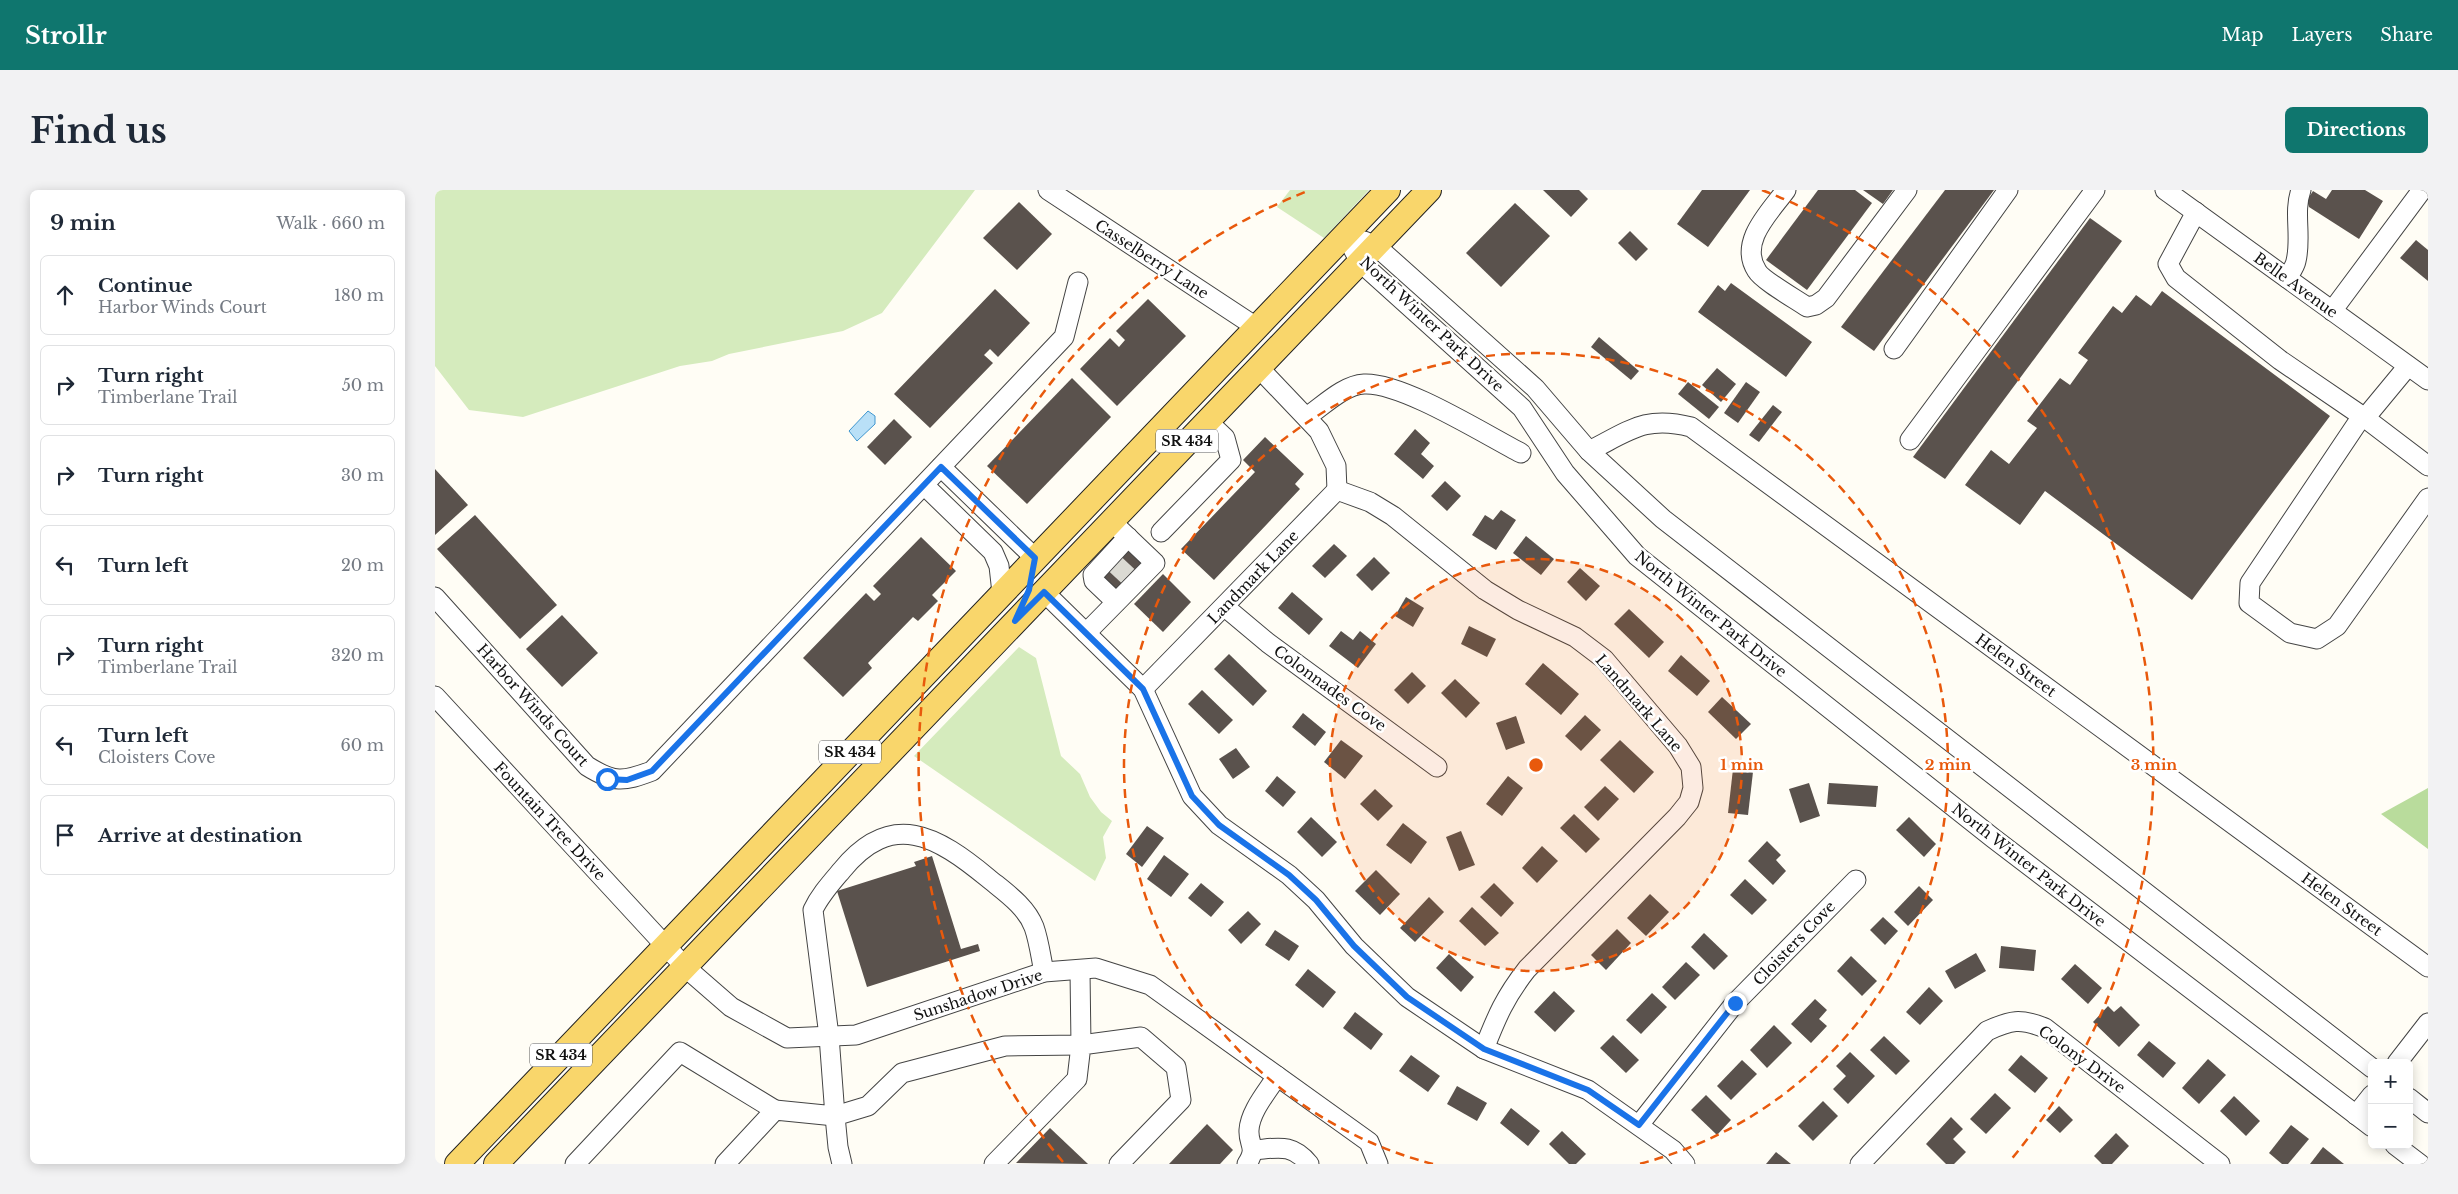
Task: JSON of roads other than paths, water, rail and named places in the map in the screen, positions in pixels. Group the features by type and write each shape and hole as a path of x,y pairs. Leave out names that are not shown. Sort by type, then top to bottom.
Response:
{"main road":[{"name":"SR 434","path":"457,1164 1388,190"},
{"name":"SR 434","path":"495,1164 1015,621 1044,592 1119,529 1207,421 1429,190"},
{"path":"1044,592 1043,572 1063,528"},
{"path":"1015,621 1029,590 1035,558"}],"street":[{"name":"Casselberry Lane","path":"1048,190 1257,327"},
{"path":"1786,190 1752,239 1751,255 1757,272 1807,307 1816,306 1826,298 1907,190"},
{"path":"1894,349 2008,190"},
{"path":"1910,440 2095,190"},
{"name":"Belle Avenue","path":"2165,190 2428,380"},
{"path":"2287,278 2296,262 2299,227 2297,202 2301,190"},
{"path":"2332,311 2422,190"},
{"path":"2195,212 2168,264 2176,278 2280,360 2364,417 2428,466"},
{"name":"North Winter Park Drive","path":"1345,234 1535,388 1589,451 1663,519 2368,1065"},
{"name":"North Winter Park Drive","path":"1368,254 1522,408 1565,473 1637,556 1993,838 2368,1124"},
{"name":"Harbor Winds Court","path":"435,597 587,766 607,779 627,780 652,771 1064,336 1078,282"},
{"path":"2408,366 2364,417 2250,583 2249,603 2290,633 2317,639 2337,626 2428,498"},
{"path":"1258,367 1308,416 1319,430 1336,466 1337,490"},
{"path":"1308,416 1343,391 1363,384 1386,386 1409,394 1521,454"},
{"path":"1161,532 1231,460 1225,438 1207,421"},
{"name":"Helen Street","path":"1589,451 1625,433 1654,422 1670,422 1691,427 2428,967"},
{"path":"941,467 1035,558"},
{"path":"924,485 993,552 999,566 1001,593"},
{"name":"Landmark Lane","path":"1143,689 1337,490 1370,502 1393,516 1485,590 1517,610 1575,637 1604,659 1678,746 1691,767 1693,788 1689,802 1677,817 1527,969 1510,990 1501,1006 1484,1049"},
{"path":"965,525 982,507"},
{"path":"1116,602 1094,581 1093,575 1112,560 1119,529"},
{"path":"1086,633 1116,602 1131,580 1155,563 1119,529"},
{"path":"1044,592 1143,689 1192,796 1219,825 1289,875 1316,900 1354,946 1407,997 1484,1049 1588,1090 1673,1150 1685,1164"},
{"name":"Colonnades Cove","path":"1225,607 1268,643 1437,767"},
{"name":"Fountain Tree Drive","path":"439,708 665,946"},
{"path":"842,1164 838,1147 829,1036 813,910 819,898 849,861 875,839 893,834 923,835 969,862 1022,906 1034,927 1044,972"},
{"name":"Cloisters Cove","path":"1639,1125 1735,1003 1856,880"},
{"name":"Sunshadow Drive","path":"665,946 685,967 731,1007 787,1038 857,1035 1044,972 1080,971 1096,968 1150,985 1369,1142 1378,1164"},
{"path":"995,1164 1077,1079 1081,1045 1080,971"},
{"name":"Colony Drive","path":"1860,1164 1987,1031 2008,1022 2021,1021 2028,1021 2045,1028 2220,1164"},
{"path":"2400,1059 2428,1023"},
{"path":"575,1164 680,1052 775,1110 835,1116 868,1106 902,1073 1005,1046 1081,1045 1141,1037 1176,1067 1181,1100 1119,1164"},
{"path":"1277,1076 1254,1114 1249,1130 1251,1157 1284,1148 1301,1154 1309,1164"},
{"path":"2356,1115 2368,1099"},
{"path":"2413,1101 2428,1113"},
{"path":"725,1164 775,1110"},
{"path":"2400,1149 2420,1164"}],"water":[{"path":"868,411 875,416 875,424 857,441 849,431"}],"tunnel":[{"path":"1114,563 1128,576"}]}
